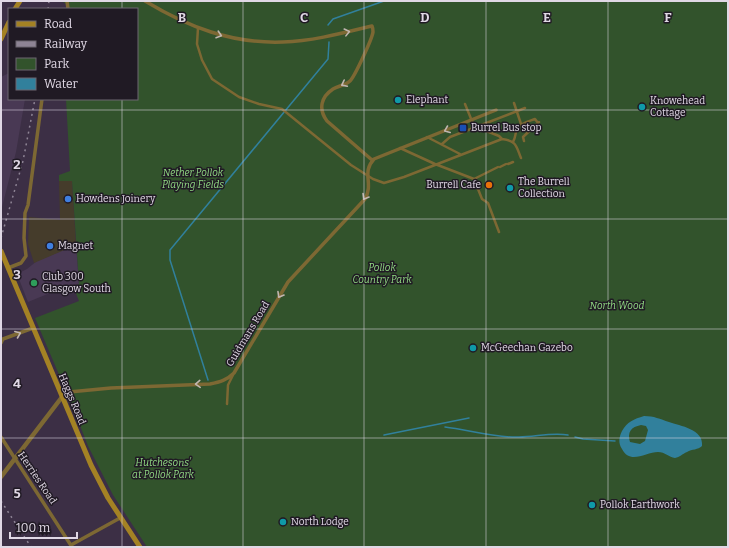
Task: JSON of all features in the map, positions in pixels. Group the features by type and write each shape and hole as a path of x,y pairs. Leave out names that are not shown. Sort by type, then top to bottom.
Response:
{"main road":[{"path":"1,39 8,24"},
{"name":"Haggs Road","path":"1,251 96,475 120,518 140,547"}],"street":[{"path":"145,1 163,12 198,28 230,38 257,42 284,42 334,36 372,26 373,33 358,68 350,82 332,90 327,94 321,107 324,117 330,124 372,160 496,110"},
{"path":"198,28 197,44 202,60 212,79 239,96 259,104 282,110 351,165 379,182 390,182 502,139"},
{"path":"8,268 21,263 26,256 24,238 25,213 28,205 42,100"},
{"path":"514,103 521,124"},
{"path":"465,104 474,126 499,136 502,139 515,143 521,158"},
{"path":"442,144 450,137 525,108"},
{"path":"513,142 518,127 521,124 535,119 538,122 537,125 523,137 524,141"},
{"path":"427,137 460,154"},
{"path":"400,148 435,164 474,178 513,162"},
{"name":"Guidmans Road","path":"62,397 69,392 111,388 210,384 227,379 234,373 288,282 365,199 369,190 368,166 372,160"},
{"path":"474,178 482,199 488,203 499,232"},
{"path":"2,341 33,328"},
{"path":"227,404 228,384 234,373"},
{"path":"1,477 62,397"},
{"name":"Herries Road","path":"1,437 72,546"},
{"path":"72,546 120,518"}],"shaded area":[{"path":"8,74 8,100 25,100 16,152 1,211 1,77"},
{"path":"59,181 72,181 76,245 34,263 28,244 29,217 60,220"},
{"path":"76,245 79,284 73,286 72,284 28,302 17,274 27,269 37,261"}],"green space":[{"name":"Pollok Country Park","path":"62,1 728,1 728,547 147,547 113,495 88,446 35,318 79,301 73,286 79,284 72,181 59,181 59,175 70,171 66,100 138,100 138,8 67,8 67,5"}],"water":[{"path":"644,416 654,417 690,429 702,440 702,446 675,458 658,452 634,457 625,454 619,442 622,431 629,423","holes":["641,425 646,426 648,430 645,441 640,444 630,442 629,435 631,430"]}],"waterway":[{"path":"328,25 333,19 384,1"},
{"path":"208,380 170,260 170,250 328,59 329,42"},
{"path":"384,435 469,418"},
{"path":"445,427 510,437 556,434 568,435"},
{"path":"575,437 615,441"}],"railway":[{"path":"48,8 49,1"},
{"path":"1,238 23,161 35,100"},
{"path":"1,501 31,547"}],"place":[{"name":"Elephant","path":"398,100"},
{"name":"Knowehead Cottage","path":"642,107"},
{"name":"Burrel Bus stop","path":"463,128"},
{"name":"Burrell Cafe","path":"489,185"},
{"name":"The Burrell Collection","path":"510,188"},
{"name":"Howdens Joinery","path":"68,199"},
{"name":"Magnet","path":"50,246"},
{"name":"Club 300 Glasgow South","path":"34,283"},
{"name":"McGeechan Gazebo","path":"473,348"},
{"name":"Pollok Earthwork","path":"592,505"},
{"name":"North Lodge","path":"283,522"}],"park label":[{"name":"Nether Pollok Playing Fields","path":"193,178"},
{"name":"North Wood","path":"617,306"},
{"name":"Hutchesons’ at Pollok Park","path":"163,468"}]}
